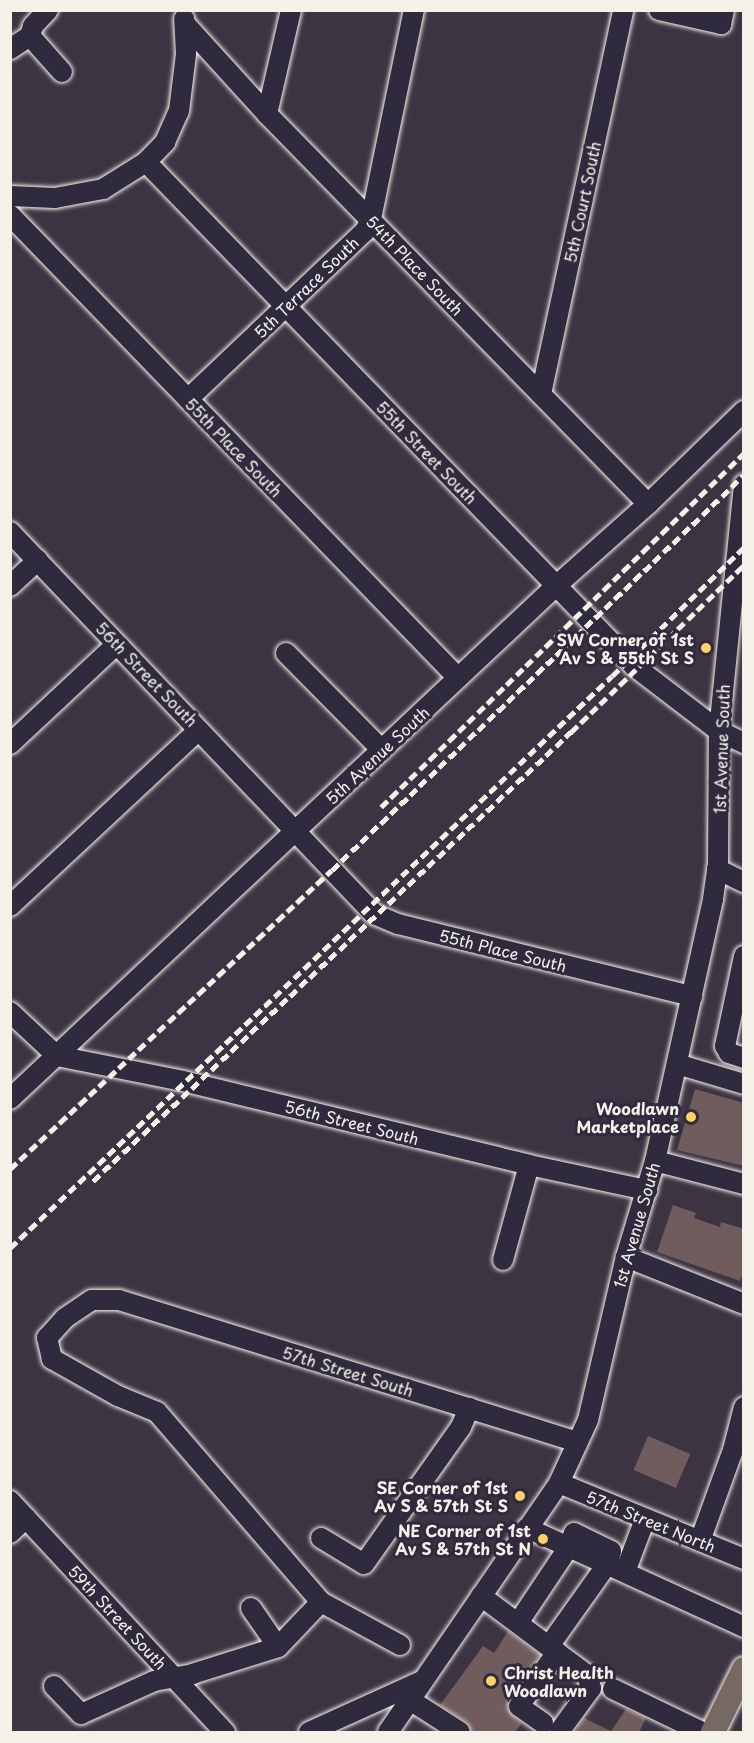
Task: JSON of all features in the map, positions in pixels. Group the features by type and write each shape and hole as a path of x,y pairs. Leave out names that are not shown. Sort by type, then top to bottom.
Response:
{"main road":[{"path":"713,1732 737,1697 744,1669"}],"street":[{"path":"10,50 30,36 33,26 48,10"},
{"path":"267,114 291,10"},
{"name":"5th Terrace South","path":"188,399 365,231 370,219 414,10"},
{"name":"5th Court South","path":"541,394 622,10"},
{"path":"659,10 721,24 724,10"},
{"path":"10,196 55,198 103,189 146,162 165,142 179,111 186,54 183,17"},
{"name":"54th Place South","path":"183,17 267,114 648,504"},
{"path":"30,36 62,72"},
{"name":"55th Street South","path":"146,162 634,666 719,731 744,743"},
{"name":"55th Place South","path":"10,214 458,678"},
{"name":"5th Avenue South","path":"10,1100 556,586 648,504 744,411"},
{"name":"1st Avenue South","path":"395,1730 404,1695 422,1681 559,1483 588,1420 626,1257 655,1161 692,996 717,869 719,731 744,484"},
{"name":"56th Street South","path":"10,532 332,870"},
{"path":"10,586 38,560"},
{"path":"10,744 117,644"},
{"path":"286,653 382,750"},
{"path":"10,906 199,730"},
{"path":"717,869 744,882"},
{"name":"55th Place South","path":"332,870 374,914 386,921 692,996"},
{"path":"744,956 725,1046 729,1053 744,1058"},
{"path":"10,1012 57,1056"},
{"name":"56th Street South","path":"57,1056 189,1083 529,1165 646,1190"},
{"path":"677,1064 744,1084"},
{"path":"655,1161 744,1184"},
{"path":"503,1260 529,1165"},
{"path":"626,1257 744,1304"},
{"name":"57th Street South","path":"321,1602 157,1412 118,1396 52,1359 47,1338 65,1318 92,1300 119,1300 578,1442"},
{"path":"700,1541 733,1450 744,1407"},
{"path":"321,1538 364,1563 461,1427 469,1408"},
{"name":"57th Street North","path":"559,1483 744,1559"},
{"name":"59th Street South","path":"10,1501 225,1732"},
{"path":"10,1533 26,1518"},
{"path":"481,1596 553,1649 587,1675 591,1688 548,1730 519,1706 553,1649 616,1567 645,1519"},
{"path":"527,1528 744,1627"},
{"path":"518,1623 568,1548"},
{"path":"54,1686 81,1714 154,1681 175,1678 278,1647 321,1602 400,1646"},
{"path":"251,1608 278,1647"},
{"path":"613,1689 702,1732"},
{"path":"309,1732 404,1695 460,1732"}],"building":[{"path":"695,1089 744,1103 744,1166 677,1150"},
{"path":"673,1205 696,1213 694,1218 720,1227 721,1222 744,1229 744,1270 740,1281 657,1252"},
{"path":"648,1436 690,1454 676,1488 634,1470"},
{"name":"Christ Health Woodlawn","path":"508,1631 540,1655 507,1706 512,1715 522,1723 515,1732 472,1732 467,1722 440,1705 483,1646 494,1653"},
{"path":"626,1709 646,1718 639,1732 575,1732 584,1718 611,1731"}],"railway":[{"path":"381,807 744,453"},
{"path":"10,1169 332,870 744,475"},
{"path":"10,1248 612,676 744,547"},
{"path":"93,1181 571,732 744,565"}],"place":[{"name":"SW Corner of 1st Av S & 55th St S","path":"706,648"},
{"name":"Woodlawn Marketplace","path":"691,1117"},
{"name":"SE Corner of 1st Av S & 57th St S","path":"520,1496"},
{"name":"NE Corner of 1st Av S & 57th St N","path":"543,1539"},
{"name":"Christ Health Woodlawn","path":"491,1681"}]}
